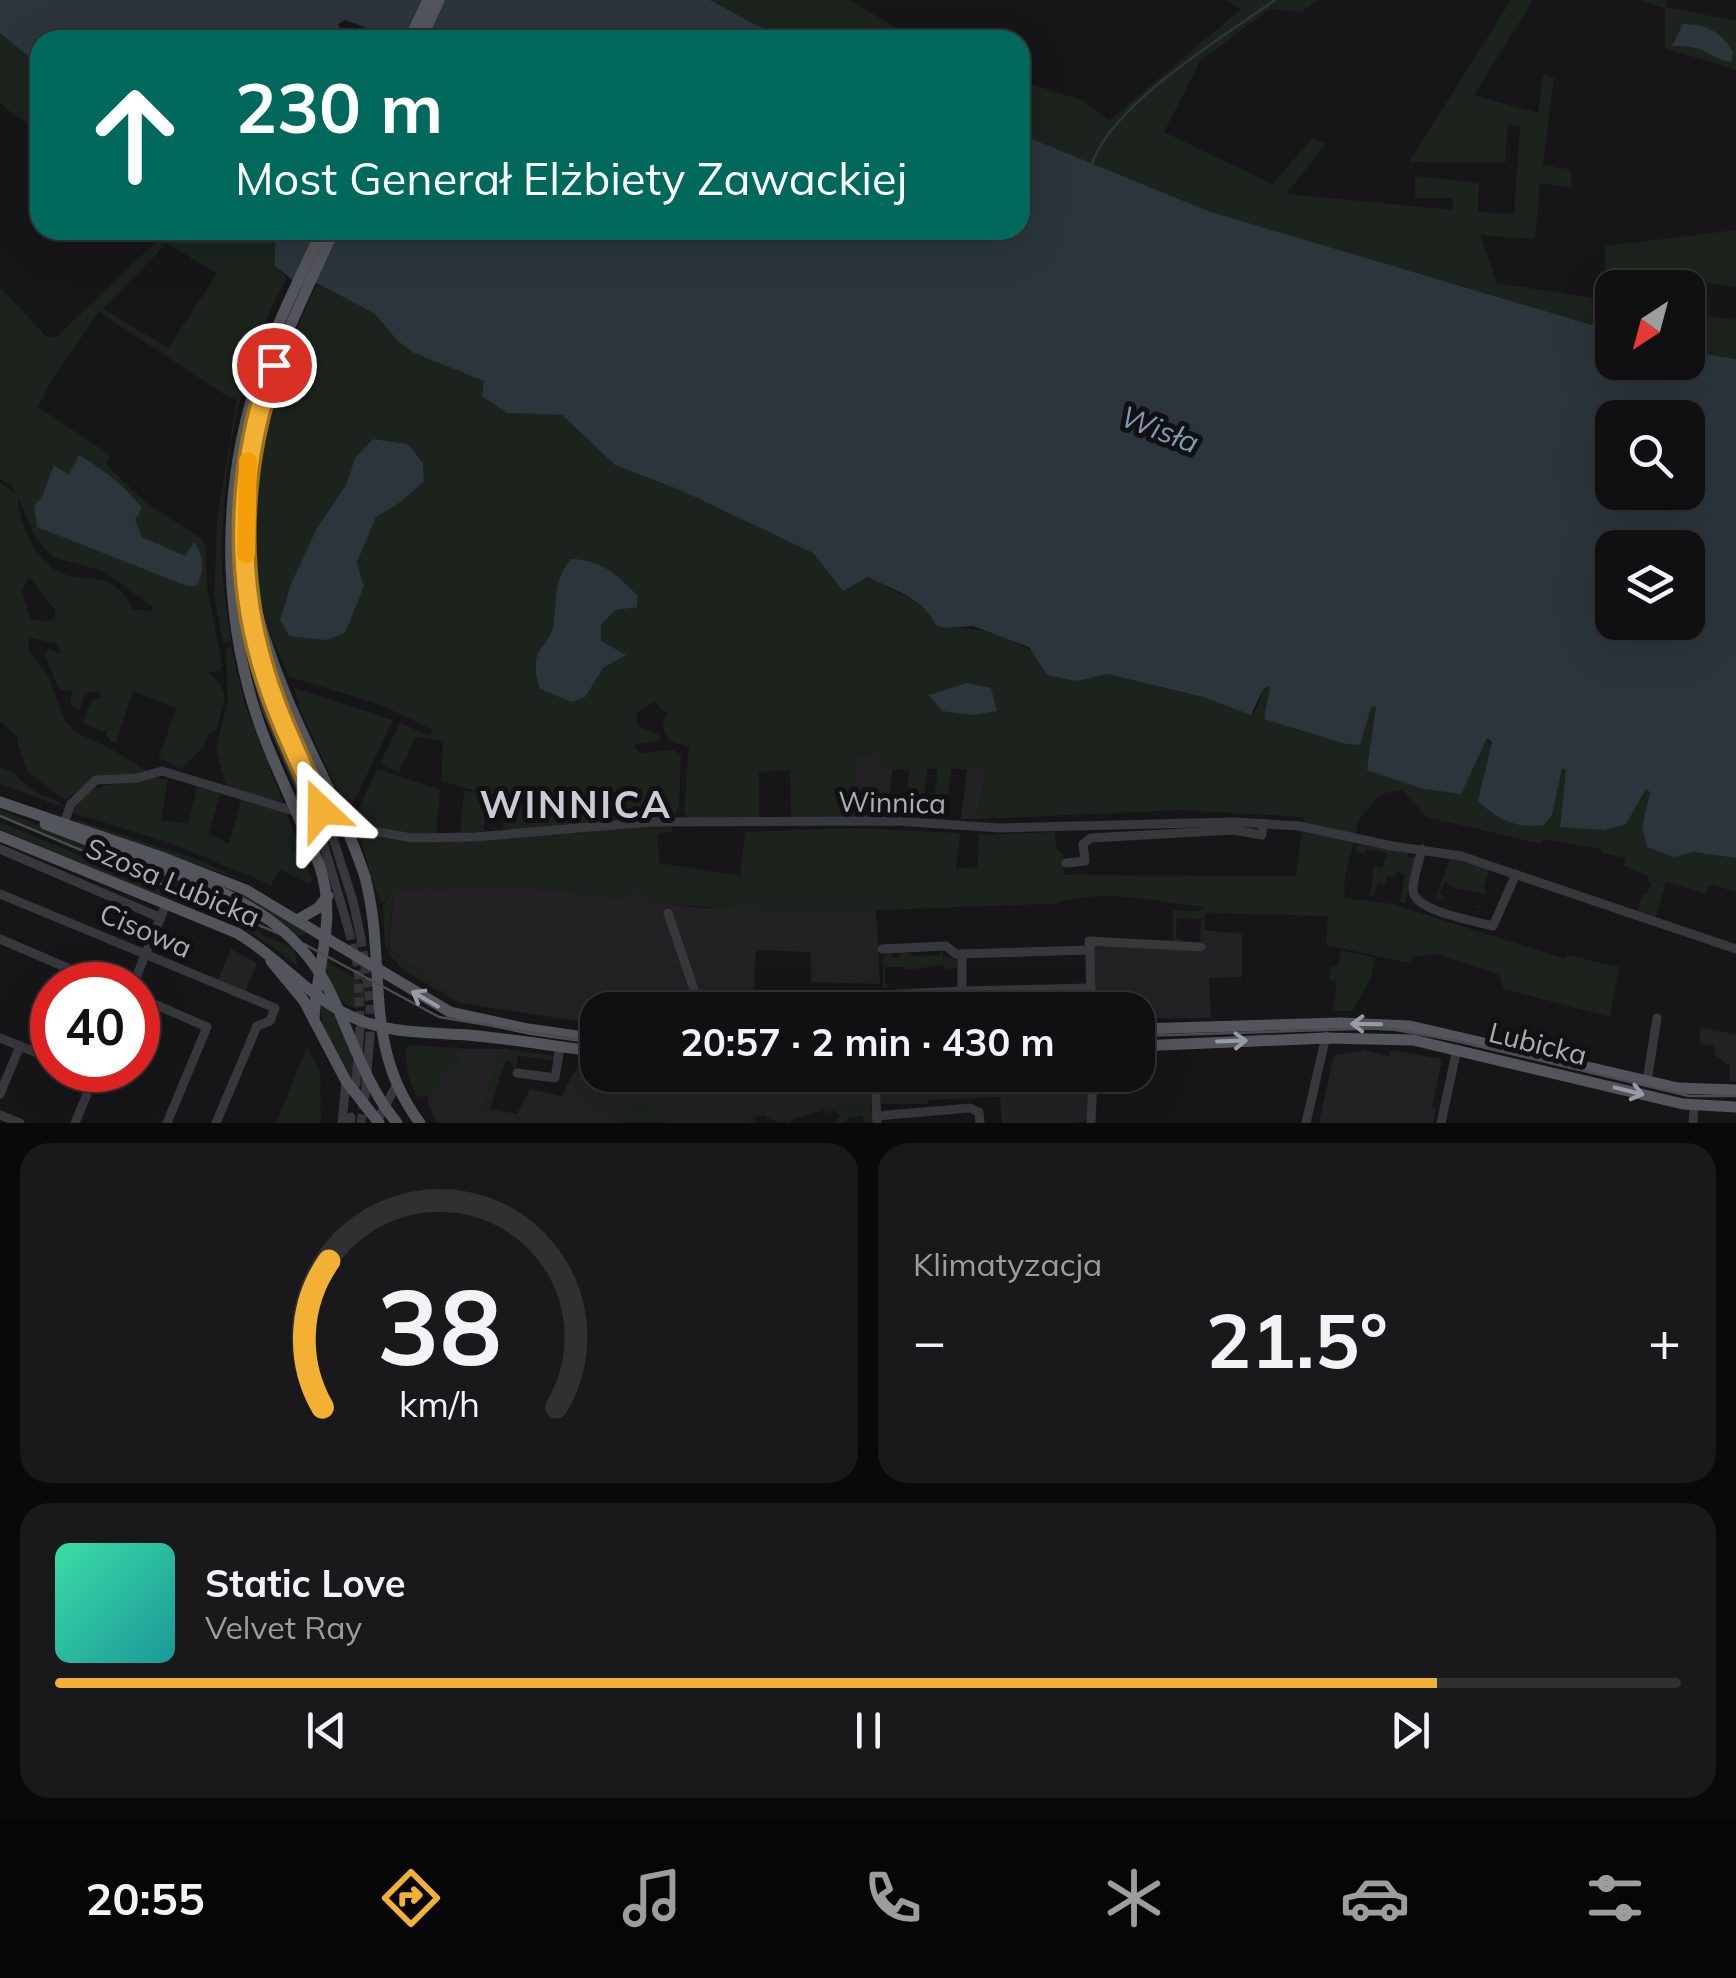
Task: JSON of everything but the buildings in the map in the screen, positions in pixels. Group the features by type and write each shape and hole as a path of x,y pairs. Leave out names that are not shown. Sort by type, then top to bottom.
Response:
{"main road":[{"path":"414,30 428,0"},
{"path":"426,30 440,0"},
{"path":"314,1018 328,896 250,699 240,651 231,532 237,464 248,413 266,354 317,240"},
{"path":"329,240 281,346 257,418 247,482 247,576 285,694 365,877 378,970 375,1031 396,1086 420,1123"},
{"path":"0,803 68,834 195,880 255,908 300,946 331,993 364,1070 397,1123"},
{"name":"Szosa Lubicka","path":"0,803 212,875 299,919 350,951"},
{"name":"Szosa Lubicka","path":"0,836 237,933 268,952 315,992"},
{"path":"299,919 315,911 328,896"},
{"path":"320,960 350,951 426,1000 456,1014 580,1035"},
{"path":"268,952 274,966 314,1018 377,1122"},
{"path":"315,992 375,1031 400,1030 580,1050"},
{"path":"350,1016 368,1010 378,1000"},
{"path":"1155,1028 1327,1024"},
{"name":"Lubicka","path":"1327,1024 1396,1025 1694,1106 1736,1107"},
{"path":"382,1048 400,1030"},
{"path":"1155,1045 1326,1038"},
{"name":"Lubicka","path":"1326,1038 1459,1043 1693,1090 1736,1090"}],"street":[{"path":"233,572 261,694 327,837 349,931"},
{"path":"247,576 261,662 353,901 361,938"},
{"name":"Winnica","path":"64,824 71,804 96,780 137,778 162,771 337,824 411,838 474,837 650,822 896,821 1000,828 1264,823 1321,829 1450,854 1736,949"},
{"path":"1066,863 1085,861 1084,844 1091,838 1233,830 1262,835 1264,823"},
{"path":"0,849 161,918"},
{"path":"1422,849 1413,892 1416,900 1430,908 1506,930"},
{"path":"1492,926 1516,874"},
{"name":"Cisowa","path":"0,894 275,1008 270,1022 257,1026 216,1123"},
{"path":"143,962 166,904"},
{"path":"668,913 695,992"},
{"path":"0,939 54,962"},
{"path":"1091,992 1089,941 1202,947"},
{"path":"882,949 946,946 954,954 1090,950"},
{"path":"962,954 962,991"},
{"path":"942,992 1091,988"},
{"path":"160,1007 207,1027 167,1123"},
{"path":"1647,1081 1657,1018"},
{"path":"1306,1123 1327,1024"},
{"path":"348,1121 360,1029"},
{"path":"365,1096 375,1031"},
{"path":"0,1038 30,1050"},
{"path":"1441,1123 1459,1043"},
{"path":"0,1094 20,1046"},
{"path":"517,1073 555,1078 560,1047"},
{"path":"377,1122 396,1086"},
{"path":"75,1123 88,1092"},
{"path":"875,1092 876,1119 905,1119 970,1108 979,1112 980,1123"},
{"path":"1090,1123 1092,1092"},
{"path":"1693,1123 1694,1106"},
{"path":"0,1115 20,1123"}],"shaded area":[{"path":"710,0 850,0 900,30 768,30"},
{"path":"1225,0 1318,0 1301,12 1270,9 1201,60 1164,132 1272,184 1313,138 1326,144 1286,194 1453,210 1452,198 1415,198 1415,176 1479,183 1478,212 1514,214 1520,126 1508,125 1505,163 1409,162 1511,0 1533,0 1474,95 1538,113 1543,74 1554,78 1543,165 1571,170 1572,188 1540,183 1535,239 1480,235 1497,283 1595,298 1595,326 1208,211 1030,138 1030,84 1082,100 1109,121 1241,9"},
{"path":"1638,0 1666,0 1666,7 1736,21 1736,70 1665,48 1665,8"},
{"path":"0,33 30,58 30,124 0,103"},
{"path":"1736,230 1736,287 1705,283 1705,270 1605,269 1605,246"},
{"path":"158,240 275,240 277,265 287,278 247,375 231,443 223,513 222,560 231,641 223,643 214,595 217,519 237,399 99,312 51,381 38,407 110,455 107,465 145,502 202,539 222,664 220,670 208,673 223,692 217,729 208,734 204,746 182,769 159,758 176,708 133,691 116,743 112,742 106,736 108,728 103,732 82,723 92,700 101,698 98,691 85,694 79,711 70,703 72,691 61,690 45,656 48,649 61,654 58,644 28,637 29,651 49,677 65,722 77,733 160,779 168,779 161,821 188,823 197,787 220,794 209,833 229,844 241,800 286,811 312,879 309,884 280,869 271,885 173,844 73,813 90,791 134,782 132,775 100,776 65,800 28,772 18,737 0,722 0,483 18,495 0,479 0,287 46,336 55,338","holes":["167,243 217,274 168,348 103,309","18,498 36,538 53,557 103,571 152,606 152,611 132,609 122,592 110,583 71,576 50,566 30,540","29,578 55,609 55,617 48,621 30,620 22,590"]},
{"path":"317,283 375,314 414,353 485,381 507,413 562,415 615,465 680,490 813,553 843,590 867,577 915,601 946,628 982,631 1015,642 1077,681 1106,674 1203,697 1251,715 1263,689 1270,686 1264,719 1360,744 1371,706 1477,757 1486,738 1551,815 1561,768 1567,769 1561,827 1646,789 1650,791 1642,827 1674,856 1693,852 1736,858 1736,892 1710,884 1706,894 1666,882 1656,917 1637,910 1651,883 1648,876 1623,865 1626,858 1602,853 1602,849 1544,839 1541,844 1427,817 1402,790 1380,794 1359,820 1344,898 1392,904 1565,959 1567,955 1619,967 1610,1017 1504,989 1499,974 1436,954 1412,957 1409,963 1326,945 1328,916 1205,913 1205,944 1200,944 1201,919 1177,918 1176,939 1185,940 1173,943 1173,910 1199,911 1205,907 1129,897 1093,897 1054,904 796,911 693,906 642,900 642,894 632,892 622,898 514,886 394,890 388,948 464,1003 461,1004 406,972 385,947 383,906 391,891 382,903 358,832 407,843 665,826 673,832 658,833 659,863 740,876 745,832 853,828 960,833 956,871 977,869 979,835 1055,832 1056,848 1063,854 1064,875 1296,876 1304,817 1183,810 978,819 984,769 951,769 945,819 931,819 938,769 927,769 921,818 904,817 909,770 879,769 879,756 854,757 856,818 791,820 790,770 759,772 759,820 688,819 684,811 689,747 668,740 662,724 667,714 654,701 637,714 637,726 660,735 659,741 634,747 640,753 674,750 681,755 679,808 673,818 503,830 504,795 487,794 484,831 460,834 464,791 479,792 441,781 443,741 416,737 399,772 380,763 400,723 430,736 433,729 376,703 289,677 266,621 257,561 258,473 270,410","holes":["373,439 408,444 423,463 424,481 401,502 376,516 357,562 364,588 345,633 334,505 355,458"]},
{"path":"1705,315 1736,320 1736,359 1705,354"},
{"path":"231,646 244,702 283,802 227,790 216,748 228,701 226,649"},
{"path":"294,688 393,720 348,814 300,709"},
{"path":"879,756 879,769 893,769 886,816 856,818 854,757"},
{"path":"0,768 11,772 31,789 65,808 0,784"},
{"path":"377,769 440,790 436,835 356,823 355,817"},
{"path":"967,769 985,769 978,819 961,819"},
{"path":"0,809 78,842 246,894 307,930 306,933 299,936 267,922 265,925 0,815"},
{"path":"74,819 201,861 243,880 80,825"},
{"path":"0,822 262,932 261,935 294,948 298,967 241,928 0,829"},
{"path":"1357,844 1408,853 1408,858 1419,854 1405,903 1388,900 1400,901 1405,874 1397,872 1396,877 1387,876 1385,884 1378,883 1370,896 1374,866 1382,868 1387,853 1366,849 1365,853 1356,852"},
{"path":"1450,858 1489,870 1486,894 1480,908 1473,906 1480,906 1485,894 1445,882 1439,894 1444,900 1435,899"},
{"path":"514,886 622,898 632,892 643,894 642,900 701,908 876,910 880,984 811,982 811,952 756,950 754,992 580,992 580,1021 460,1003 389,948 394,890"},
{"path":"1205,930 1242,934 1242,977 1209,978 1211,1018 1155,1019 1155,992 1093,992 1092,944 1204,951"},
{"path":"231,949 257,963 245,993 217,982"},
{"path":"942,950 943,957 956,959 958,968 885,967 885,984 892,987 883,988 883,957 887,953 892,952 892,958 900,957 900,952 910,952 912,956 939,955"},
{"path":"1341,950 1375,958 1371,978 1352,1011 1333,1011 1337,983 1329,980 1331,966 1337,967"},
{"path":"326,961 371,988 367,1003 357,1009 339,997 330,983"},
{"path":"319,1001 335,1017 346,1038 353,1060 353,1082 323,1026"},
{"path":"1700,1028 1736,1034 1736,1081 1729,1081 1730,1066 1715,1055 1714,1046 1700,1044"},
{"path":"307,1046 320,1071 321,1123 276,1123"},
{"path":"406,1048 462,1048 462,1054 452,1053 461,1056 457,1067 450,1064 440,1080 444,1083 431,1096 417,1097 414,1091 406,1061"},
{"path":"449,1049 509,1049 490,1109 517,1114 530,1089 561,1096 579,1064 580,1092 871,1092 871,1105 835,1106 782,1122 759,1110 745,1123 437,1123 427,1100"},
{"path":"512,1050 556,1056 555,1061 518,1056 516,1069 509,1060 504,1064 490,1110 480,1114 498,1056"},
{"path":"1365,1050 1389,1056 1391,1050 1442,1059 1432,1107 1436,1108 1433,1123 1319,1123 1334,1055"},
{"path":"881,1092 1089,1092 1087,1120 1075,1123 1002,1123 1000,1097 881,1104"},
{"path":"632,1097 673,1123 616,1123"},
{"path":"871,1105 872,1123 863,1123 863,1116 835,1123 840,1115 824,1110 791,1123 779,1123 763,1115 753,1118 756,1123 745,1123 759,1109 781,1122 823,1106"}],"water":[{"path":"0,0 710,0 768,30 372,30 345,20 338,24 340,30 30,30 30,58 0,33"},
{"path":"1683,24 1718,34 1733,52 1732,61 1696,48 1672,46"},
{"name":"Wisła","path":"1030,138 1208,211 1595,326 1595,380 1705,380 1705,354 1736,359 1736,858 1693,852 1674,857 1647,847 1642,827 1650,792 1646,789 1626,824 1604,830 1560,827 1566,770 1562,768 1552,815 1544,825 1525,826 1501,818 1478,801 1492,742 1487,738 1461,794 1424,789 1367,770 1376,706 1371,707 1360,745 1346,744 1264,719 1270,686 1263,689 1251,715 1203,697 1107,674 1077,681 1047,675 1029,647 973,626 935,625 916,602 868,577 843,591 813,553 680,490 615,465 562,415 507,413 482,396 484,381 414,353 375,314 317,283 300,286 275,266 275,240 1030,240"},
{"path":"373,439 408,444 423,463 424,481 376,517 357,562 364,587 345,633 326,640 289,636 280,620 291,584 317,528 346,485 355,458"},
{"path":"79,455 113,478 142,508 135,520 142,537 185,556 194,542 202,564 196,586 187,586 37,527 34,505 41,499 54,465 69,475"},
{"path":"571,559 608,570 637,595 637,607 615,610 601,625 601,641 626,655 603,668 585,697 572,702 540,689 536,674 538,655 552,630 559,581"},
{"path":"967,683 991,688 997,711 971,715 942,711 929,695"}],"waterway":[{"path":"1091,167 1102,144 1143,97 1275,0"}],"tunnel":[{"path":"349,931 358,967 360,1022"},
{"path":"361,938 370,1002 370,1036"},
{"path":"361,1123 364,1101"}],"tram line":[{"path":"0,816 306,945 439,1017 580,1040"},
{"path":"1155,1035 1385,1028 1458,1041 1689,1096 1736,1096"}],"slow traffic":[{"path":"246,554 248,461"}],"district":[{"name":"WINNICA","path":"576,804"}],"route":[{"path":"274,365 248,464 248,596 270,688 321,810"}]}
